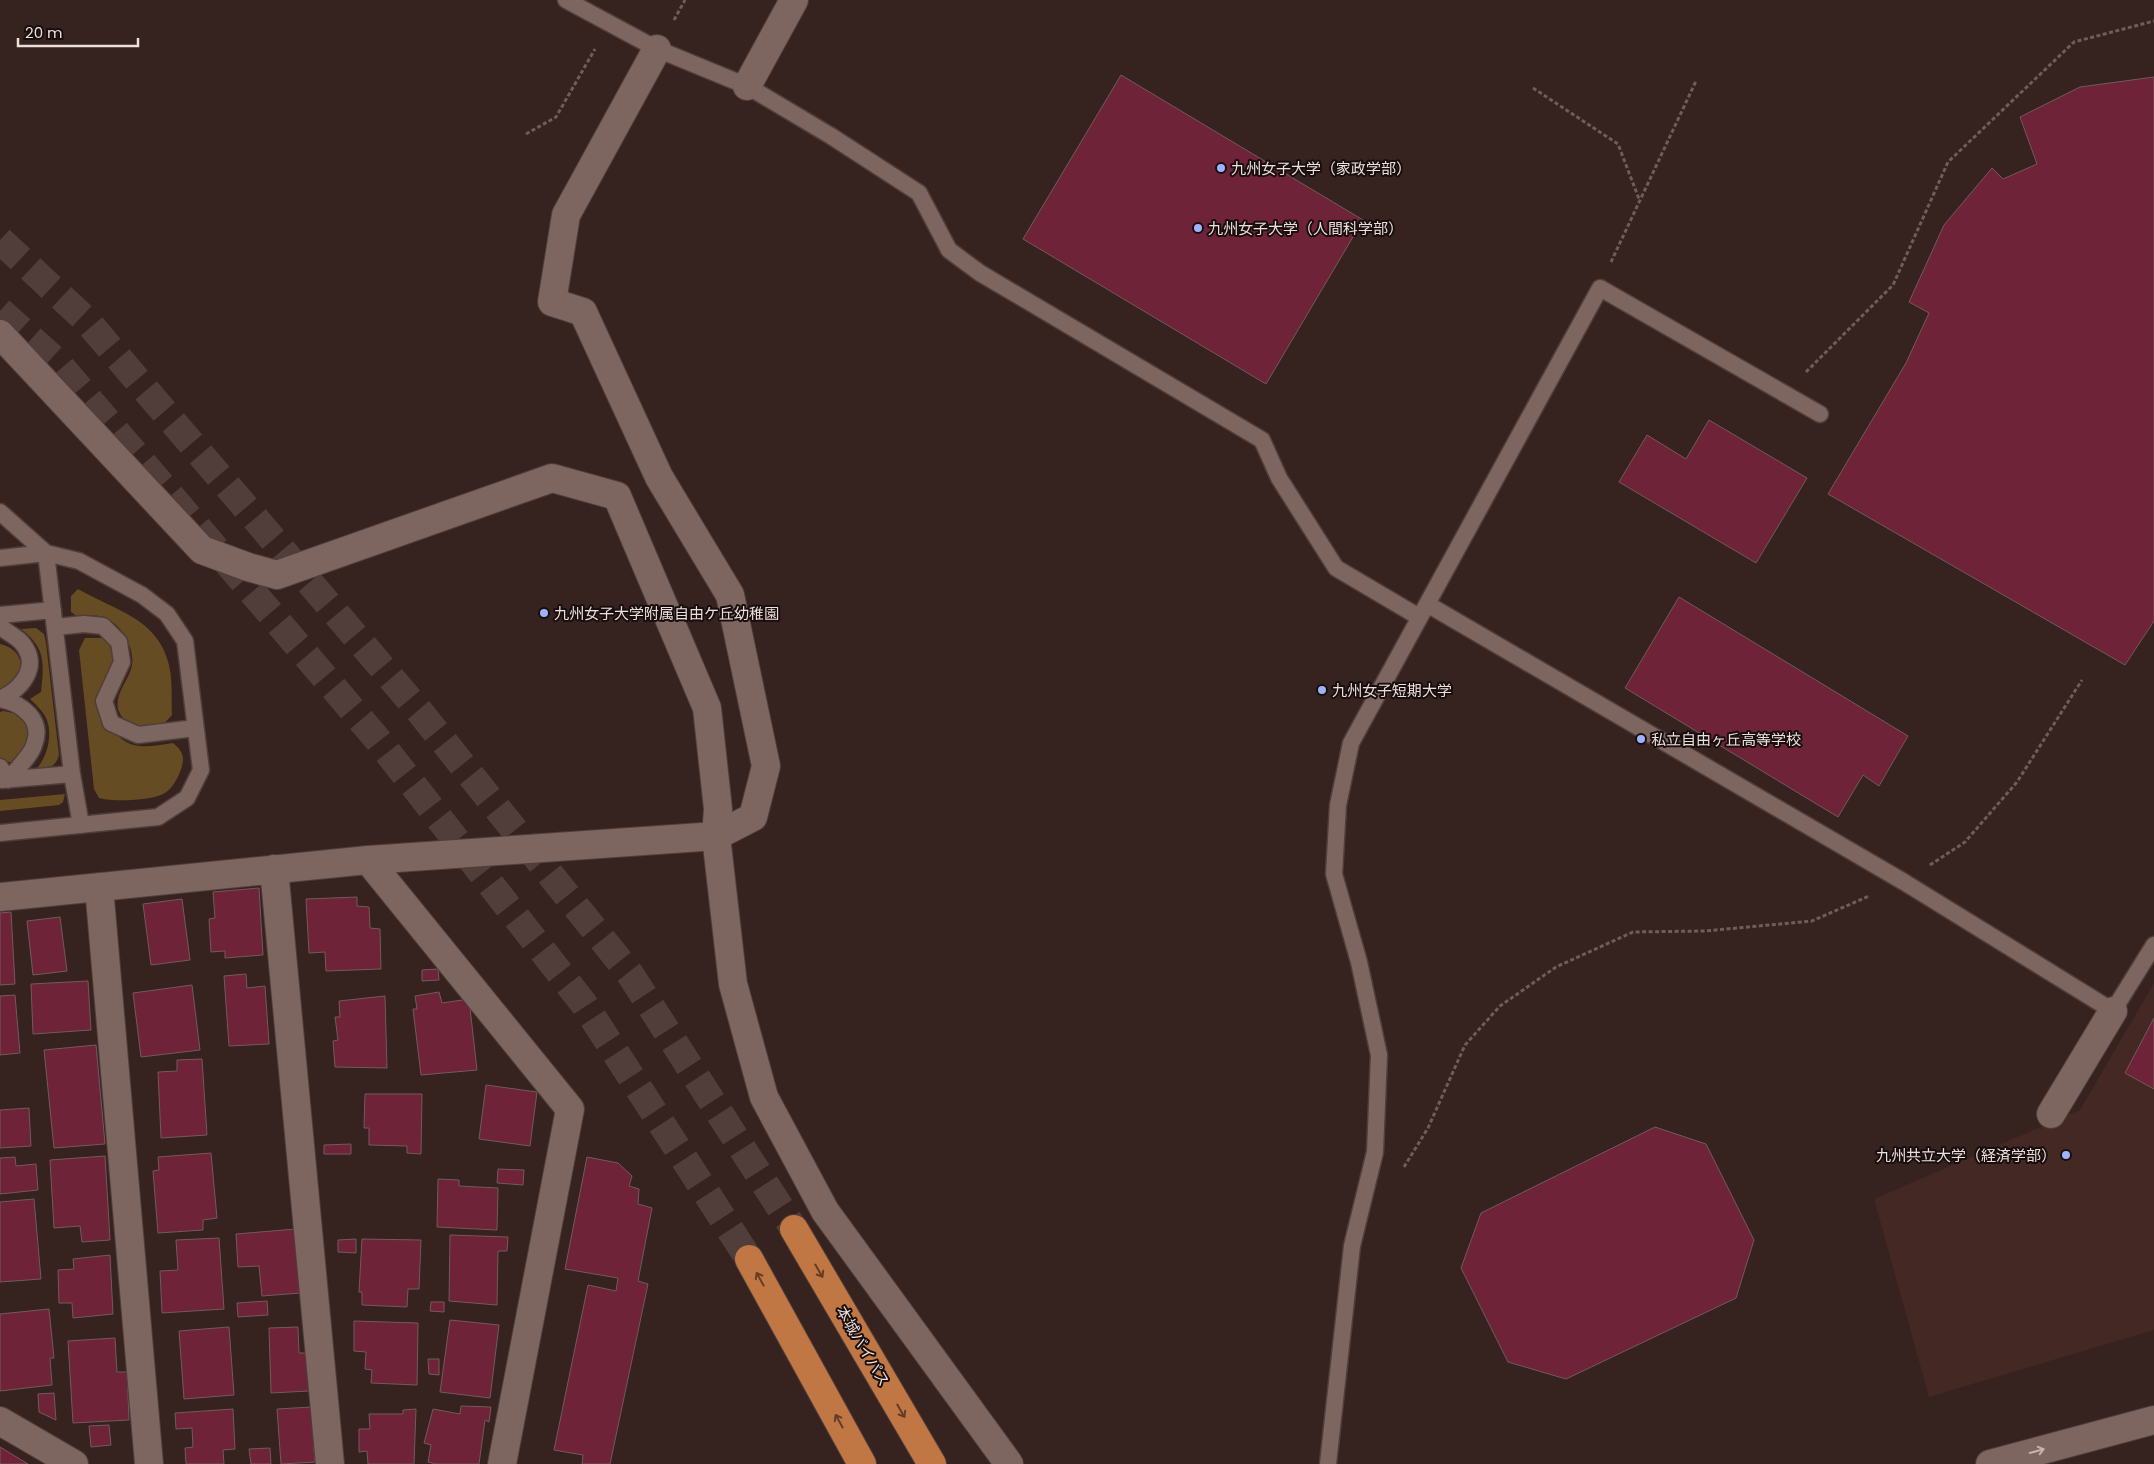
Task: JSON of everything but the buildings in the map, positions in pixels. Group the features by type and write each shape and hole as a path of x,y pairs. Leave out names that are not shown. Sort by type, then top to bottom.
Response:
{"highway":[{"name":"本城バイパス","path":"794,1229 932,1464"},
{"path":"748,1259 862,1464"}],"street":[{"path":"747,86 794,0"},
{"path":"0,897 368,860 716,836 754,817 766,766 730,595 659,477 583,312 552,302 566,215 657,49"},
{"path":"0,334 202,550 277,575 552,478 617,496 707,708 718,809 716,836 733,984 764,1097 825,1211 1009,1464"},
{"path":"368,860 570,1109 502,1464"},
{"path":"274,869 330,1464"},
{"path":"99,887 149,1464"},
{"path":"2051,1114 2113,1011"},
{"path":"1990,1464 2154,1420"},
{"path":"0,1421 74,1464"}],"lane":[{"path":"566,0 657,49 747,86 831,136 919,193 949,250 980,273 1262,440 1279,478 1336,568 1423,611 1904,882 2113,1011 2154,945"},
{"path":"1328,1464 1352,1246 1375,1152 1379,1055 1359,962 1334,874 1338,805 1351,743 1600,288 1820,414"},
{"path":"0,512 46,553 72,774 81,825"},
{"path":"0,558 46,553 79,561 142,595 167,614 184,641 202,770 187,798 158,817 0,833"},
{"path":"0,615 53,610"},
{"path":"56,627 84,624 103,626 119,642 122,662 104,700 111,723 138,735 195,728"},
{"path":"0,626 23,645 28,655 29,666 21,686 0,699"},
{"path":"0,699 22,706 30,714 35,724 36,735 34,746 29,755 3,776"},
{"path":"3,776 72,774"}],"path":[{"path":"1784,393 1893,285 1948,162 2074,42 2154,21"},
{"path":"526,134 556,117 610,23"},
{"path":"1600,288 1639,200 1696,81"},
{"path":"1533,88 1618,144 1639,200"},
{"path":"1400,1173 1428,1128 1465,1045 1500,1006 1556,966 1633,932 1705,931 1812,921 1904,882 1965,842 2017,782 2082,680"}],"shaded area":[{"path":"78,589 133,617 155,636 163,649 170,671 172,715 162,726 131,728 120,714 118,698 131,669 132,654 130,647 122,632 111,621 98,616 78,617 71,612 71,596"},
{"path":"36,628 44,634 46,643 59,755 54,765 37,768 47,751 49,730 45,715 30,699 41,692 43,664 42,657 35,643 21,629"},
{"path":"85,638 105,638 113,645 118,658 108,725 122,739 129,743 137,746 153,746 173,743 183,756 183,763 175,783 168,791 159,796 132,800 113,800 99,798 94,789 79,650"},
{"path":"0,644 11,649 18,656 21,672 20,678 0,692"},
{"path":"3,711 22,718 31,736 19,758 11,762 0,762 0,712"},
{"path":"65,794 63,802 59,805 0,811 0,800"},
{"name":"九州共立大学（経済学部）","path":"2154,983 2154,1330 1929,1397 1874,1199 2080,1110"}],"tunnel":[{"path":"0,240 87,321 420,712 630,974 794,1229"},
{"path":"0,311 57,362 378,740 584,1004 749,1259"}],"place":[{"name":"九州女子大学（家政学部）","path":"1221,168"},
{"name":"九州女子大学（人間科学部）","path":"1198,228"},
{"name":"九州女子大学附属自由ケ丘幼稚園","path":"544,613"},
{"name":"九州女子短期大学","path":"1322,690"},
{"name":"私立自由ヶ丘高等学校","path":"1641,739"},
{"name":"九州共立大学（経済学部）","path":"2066,1155"}]}
